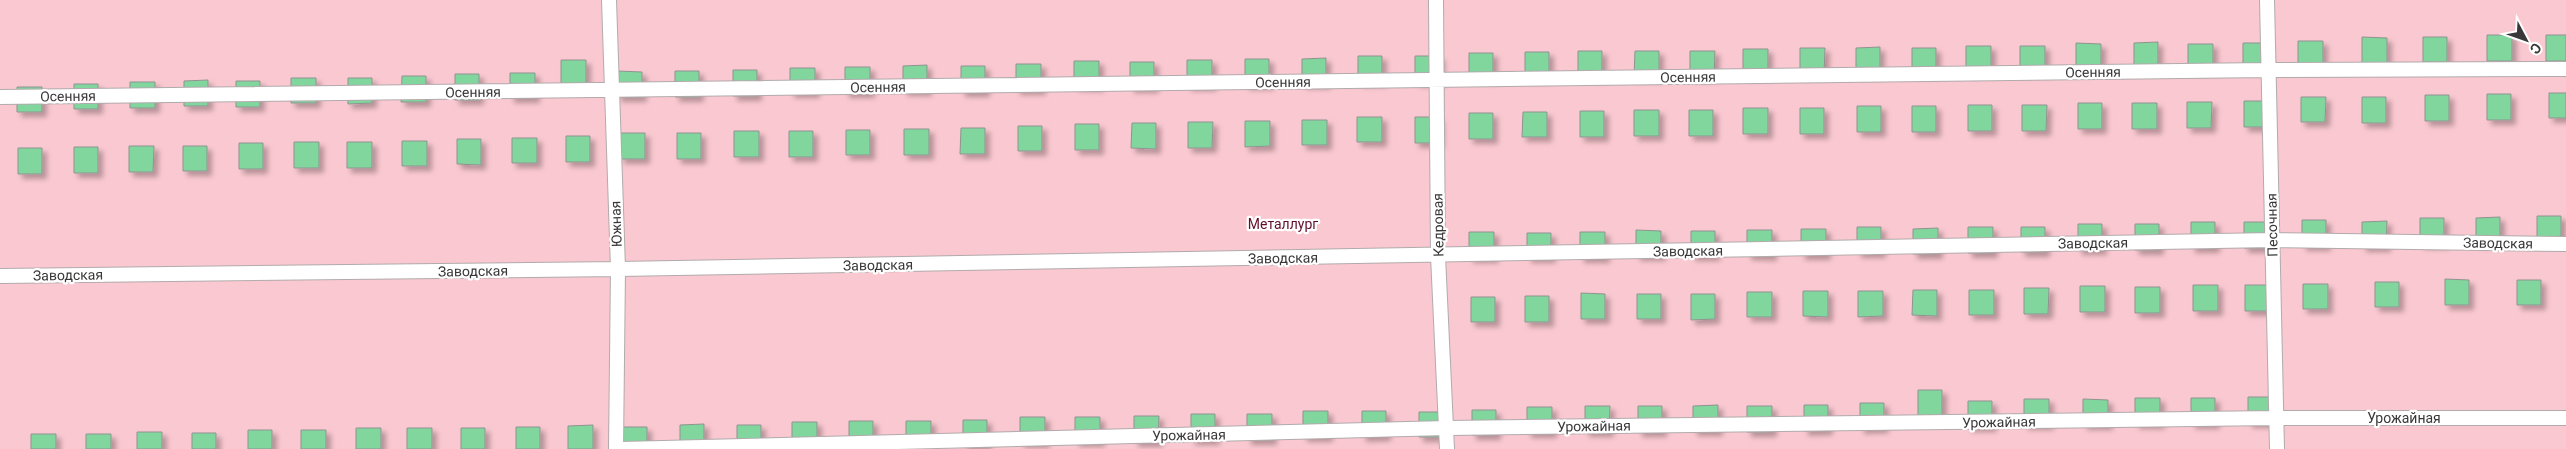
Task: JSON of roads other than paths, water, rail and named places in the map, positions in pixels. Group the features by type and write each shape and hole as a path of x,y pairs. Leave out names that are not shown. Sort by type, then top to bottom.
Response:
{"street":[{"name":"Южная","path":"609,0 618,269 616,449"},
{"name":"Кедровая","path":"1436,0 1438,256 1447,449"},
{"name":"Песочная","path":"2267,0 2276,449"},
{"name":"Осенняя","path":"0,97 2268,70 2566,70"},
{"name":"Заводская","path":"0,276 618,269 2272,240 2566,244"},
{"name":"Урожайная","path":"622,449 1447,428 2276,418 2566,418"}],"park label":[{"name":"Металлург","path":"1283,224"}]}
